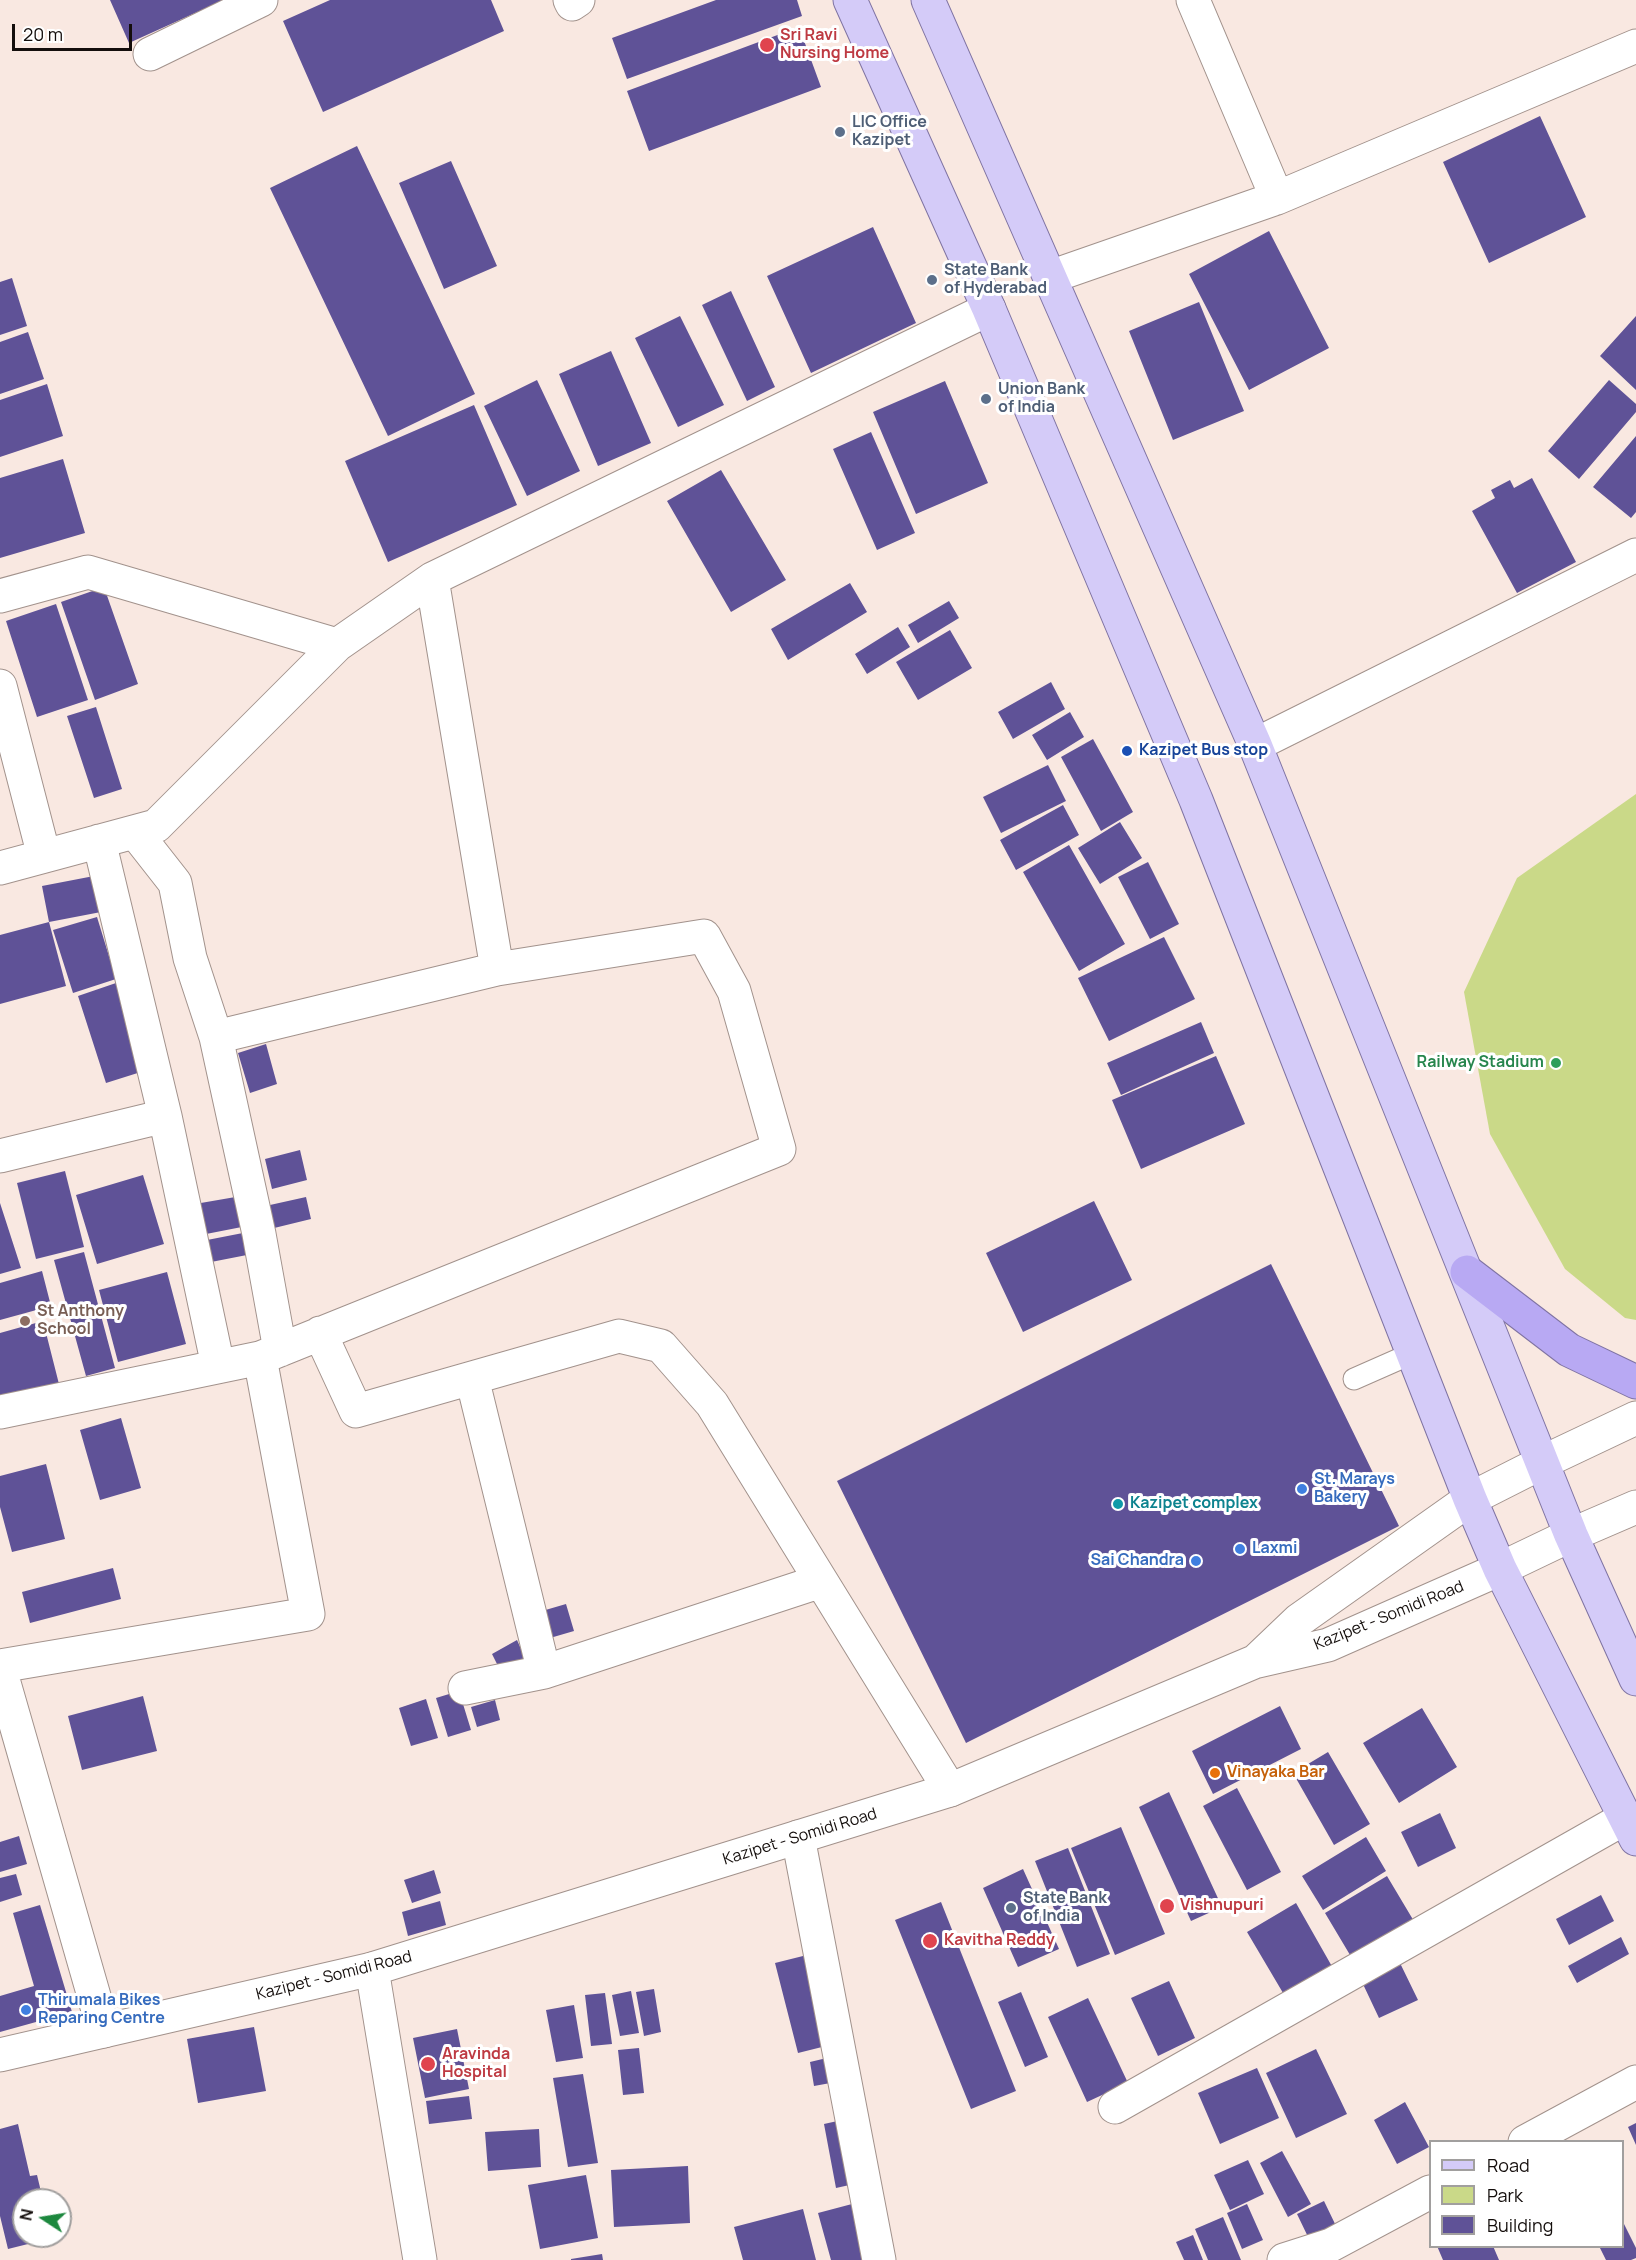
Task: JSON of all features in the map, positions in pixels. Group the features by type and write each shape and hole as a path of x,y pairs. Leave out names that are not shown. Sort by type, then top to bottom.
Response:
{"highway":[{"path":"1467,1272 1569,1350 1636,1382"}],"main road":[{"path":"850,0 989,309 1196,800 1470,1499 1500,1569 1631,1828"},
{"path":"928,0 1256,745 1571,1535 1636,1679"}],"street":[{"path":"570,0 572,4 578,0"},
{"path":"1193,0 1277,198"},
{"path":"150,54 254,2"},
{"path":"1050,277 1277,198 1636,46"},
{"path":"0,868 156,826 337,645 432,579 989,309"},
{"path":"1256,745 1636,555"},
{"path":"0,596 88,572 337,645"},
{"path":"432,579 497,969"},
{"path":"0,686 44,856"},
{"path":"104,2031 0,1668 308,1614 270,1354 259,1234 216,1037 190,958 175,883 135,832"},
{"path":"99,841 165,1116 218,1366"},
{"path":"0,1412 270,1354 779,1149 734,991 704,936 497,969 216,1037"},
{"path":"0,1156 165,1116"},
{"path":"320,1333 356,1411 619,1336 661,1346 712,1404 950,1790"},
{"path":"472,1378 544,1672"},
{"path":"1254,1662 1299,1620 1470,1499 1636,1418"},
{"name":"Kazipet - Somidi Road","path":"0,2055 372,1969 950,1790 1254,1662 1328,1645 1636,1507"},
{"path":"465,1688 544,1672 821,1581"},
{"path":"1114,2107 1631,1828"},
{"path":"798,1837 879,2260"},
{"path":"372,1969 420,2260"},
{"path":"1529,2140 1636,2082"},
{"path":"1284,2260 1334,2253 1429,2193"}],"lane":[{"path":"1354,1379 1413,1353"}],"green space":[{"name":"Railway Stadium","path":"1636,794 1636,1320 1625,1318 1565,1269 1490,1134 1464,992 1517,878"}],"building":[{"path":"110,0 224,0 129,43"},
{"path":"330,0 491,0 504,31 323,112 283,21"},
{"path":"716,0 797,0 802,16 627,79 612,38"},
{"path":"799,27 821,87 649,151 627,91"},
{"path":"1540,116 1586,217 1489,263 1443,162"},
{"path":"357,146 475,394 388,436 270,188"},
{"path":"451,161 497,266 444,289 399,183"},
{"path":"873,227 916,323 811,373 767,276"},
{"path":"1269,231 1329,348 1249,390 1189,274"},
{"path":"12,278 27,326 0,335 0,282"},
{"path":"731,291 775,387 747,401 702,305"},
{"path":"1199,302 1244,411 1173,440 1129,331"},
{"path":"680,316 724,405 678,427 635,338"},
{"path":"1636,316 1636,390 1600,356"},
{"path":"28,332 44,379 0,394 0,342"},
{"path":"611,351 651,443 598,466 559,374"},
{"path":"537,380 580,471 527,496 484,406"},
{"path":"1609,380 1636,404 1636,412 1579,479 1548,451"},
{"path":"945,381 988,483 916,514 873,412"},
{"path":"47,384 63,436 0,457 0,400"},
{"path":"474,405 517,505 388,562 345,461"},
{"path":"871,432 915,533 877,550 833,449"},
{"path":"1636,436 1636,512 1631,518 1593,487"},
{"path":"63,459 85,533 0,558 0,478"},
{"path":"721,470 786,580 731,612 667,501"},
{"path":"1532,478 1576,562 1517,593 1472,511 1495,498 1491,490 1510,480 1514,488"},
{"path":"850,583 867,612 788,660 771,629"},
{"path":"104,587 138,684 95,700 61,602"},
{"path":"949,601 959,618 918,643 908,625"},
{"path":"56,604 88,700 37,717 6,621"},
{"path":"898,627 910,647 867,674 855,654"},
{"path":"950,630 972,668 918,700 896,662"},
{"path":"1051,682 1065,709 1013,739 998,712"},
{"path":"96,707 122,789 94,798 67,716"},
{"path":"1070,712 1084,737 1047,760 1032,735"},
{"path":"1093,739 1133,812 1101,831 1061,757"},
{"path":"1048,765 1066,801 1001,833 983,797"},
{"path":"1063,805 1079,835 1016,870 1000,840"},
{"path":"1120,822 1142,858 1100,884 1078,848"},
{"path":"1069,845 1125,944 1079,971 1023,872"},
{"path":"1148,862 1179,924 1150,939 1118,877"},
{"path":"94,876 101,912 49,922 42,886"},
{"path":"97,917 116,979 73,993 53,930"},
{"path":"49,922 66,986 0,1004 0,935"},
{"path":"1164,937 1195,999 1109,1041 1078,978"},
{"path":"116,983 144,1071 106,1083 78,996"},
{"path":"1201,1022 1214,1053 1121,1095 1107,1063"},
{"path":"266,1044 277,1084 250,1093 238,1053"},
{"path":"1216,1056 1245,1124 1141,1169 1112,1100"},
{"path":"300,1150 307,1180 272,1189 265,1159"},
{"path":"65,1171 84,1247 36,1259 17,1183"},
{"path":"143,1175 164,1244 97,1264 76,1195"},
{"path":"247,1195 252,1225 201,1235 195,1204"},
{"path":"306,1197 311,1219 266,1230 261,1207"},
{"path":"1094,1201 1132,1280 1023,1332 986,1253"},
{"path":"0,1203 21,1268 0,1274"},
{"path":"248,1232 252,1254 206,1263 202,1241"},
{"path":"84,1252 115,1368 86,1376 54,1260"},
{"name":"Kazipet complex","path":"1271,1264 1399,1526 966,1743 837,1481"},
{"path":"42,1271 51,1306 0,1320 0,1283"},
{"path":"167,1272 186,1344 118,1362 99,1290"},
{"path":"43,1321 60,1388 0,1404 0,1333"},
{"path":"121,1418 141,1488 100,1500 80,1430"},
{"path":"46,1464 65,1539 12,1552 0,1507 0,1476"},
{"path":"113,1568 121,1599 30,1623 22,1592"},
{"path":"566,1604 574,1631 550,1638 542,1611"},
{"path":"517,1640 525,1658 500,1670 492,1654"},
{"path":"459,1691 471,1730 448,1737 436,1698"},
{"path":"143,1696 157,1751 82,1770 68,1716"},
{"path":"426,1699 438,1738 411,1746 399,1708"},
{"path":"495,1700 500,1720 477,1727 471,1707"},
{"path":"1280,1706 1301,1749 1213,1794 1192,1751"},
{"path":"1422,1708 1457,1767 1399,1803 1363,1743"},
{"path":"1328,1752 1370,1824 1334,1845 1293,1773"},
{"path":"1237,1788 1281,1872 1247,1890 1203,1806"},
{"path":"1169,1792 1222,1907 1191,1921 1139,1807"},
{"path":"1440,1813 1456,1848 1418,1867 1401,1832"},
{"path":"1121,1827 1165,1934 1115,1955 1071,1848"},
{"path":"19,1836 27,1864 0,1872 0,1842"},
{"path":"1366,1837 1386,1871 1323,1910 1302,1876"},
{"path":"1068,1848 1110,1954 1077,1967 1035,1861"},
{"path":"1023,1869 1059,1949 1018,1967 983,1888"},
{"path":"434,1870 441,1893 412,1903 404,1880"},
{"path":"16,1874 22,1895 0,1902 0,1878"},
{"path":"1387,1876 1418,1928 1356,1965 1325,1913"},
{"path":"1601,1895 1614,1921 1569,1945 1556,1919"},
{"path":"440,1901 446,1925 408,1936 402,1912"},
{"path":"941,1902 1016,2091 971,2109 895,1920"},
{"path":"1296,1903 1334,1970 1286,1998 1247,1932"},
{"path":"40,1905 72,2012 0,2032 0,1996 34,1986 13,1913"},
{"path":"1621,1937 1629,1954 1577,1983 1568,1966"},
{"path":"811,1954 834,2044 798,2053 775,1963"},
{"path":"1400,1963 1418,2000 1379,2018 1362,1982"},
{"path":"1169,1981 1195,2038 1158,2056 1131,1998"},
{"path":"654,1989 661,2032 644,2036 636,1992"},
{"path":"631,1991 639,2033 620,2036 612,1995"},
{"path":"1021,1992 1048,2057 1025,2067 998,2002"},
{"path":"605,1993 612,2044 591,2046 585,1995"},
{"path":"1088,1998 1128,2083 1087,2102 1048,2017"},
{"path":"574,2005 583,2058 556,2062 546,2010"},
{"path":"254,2027 266,2091 198,2103 187,2039"},
{"path":"457,2029 469,2089 425,2098 413,2038"},
{"path":"639,2048 644,2093 623,2095 618,2050"},
{"path":"1316,2049 1347,2114 1296,2138 1266,2073"},
{"path":"831,2057 836,2082 814,2086 810,2062"},
{"path":"1257,2068 1279,2118 1220,2144 1198,2093"},
{"path":"583,2074 598,2163 568,2167 553,2078"},
{"path":"469,2096 472,2119 429,2124 426,2101"},
{"path":"1405,2102 1429,2147 1397,2164 1374,2120"},
{"path":"842,2120 854,2184 836,2188 824,2124"},
{"path":"1636,2123 1636,2145 1628,2127"},
{"path":"18,2124 30,2176 37,2175 40,2188 12,2188 12,2248 8,2249 0,2216 0,2129"},
{"path":"539,2129 541,2167 488,2171 485,2132"},
{"path":"1282,2151 1311,2204 1288,2217 1260,2163"},
{"path":"1248,2160 1264,2194 1230,2210 1214,2175"},
{"path":"688,2166 690,2223 614,2227 611,2170"},
{"path":"586,2175 598,2238 540,2249 528,2185"},
{"path":"1324,2201 1337,2228 1310,2241 1297,2214"},
{"path":"852,2204 867,2260 831,2260 818,2213"},
{"path":"1247,2204 1263,2240 1242,2249 1227,2213"},
{"path":"803,2209 816,2260 743,2260 734,2227"},
{"path":"1223,2217 1241,2260 1208,2260 1195,2229"},
{"path":"1624,2224 1636,2248 1636,2258 1606,2260 1600,2248 1624,2248"},
{"path":"1193,2235 1203,2260 1184,2260 1176,2242"},
{"path":"1438,2248 1494,2248 1499,2260 1443,2260"},
{"path":"602,2254 603,2260 571,2260 571,2259"}],"place":[{"name":"Sri Ravi Nursing Home","path":"767,45"},
{"name":"LIC Office Kazipet","path":"840,132"},
{"name":"State Bank of Hyderabad","path":"932,280"},
{"name":"Union Bank of India","path":"986,399"},
{"name":"Kazipet Bus stop","path":"1127,751"},
{"name":"Railway Stadium","path":"1556,1063"},
{"name":"St Anthony School","path":"25,1321"},
{"name":"St. Marays Bakery","path":"1302,1489"},
{"name":"Kazipet complex","path":"1118,1504"},
{"name":"Laxmi","path":"1240,1549"},
{"name":"Sai Chandra","path":"1196,1561"},
{"name":"Vinayaka Bar","path":"1215,1773"},
{"name":"Vishnupuri","path":"1167,1906"},
{"name":"State Bank of India","path":"1011,1908"},
{"name":"Kavitha Reddy","path":"930,1941"},
{"name":"Thirumala Bikes Reparing Centre","path":"26,2010"},
{"name":"Aravinda Hospital","path":"428,2064"}]}
